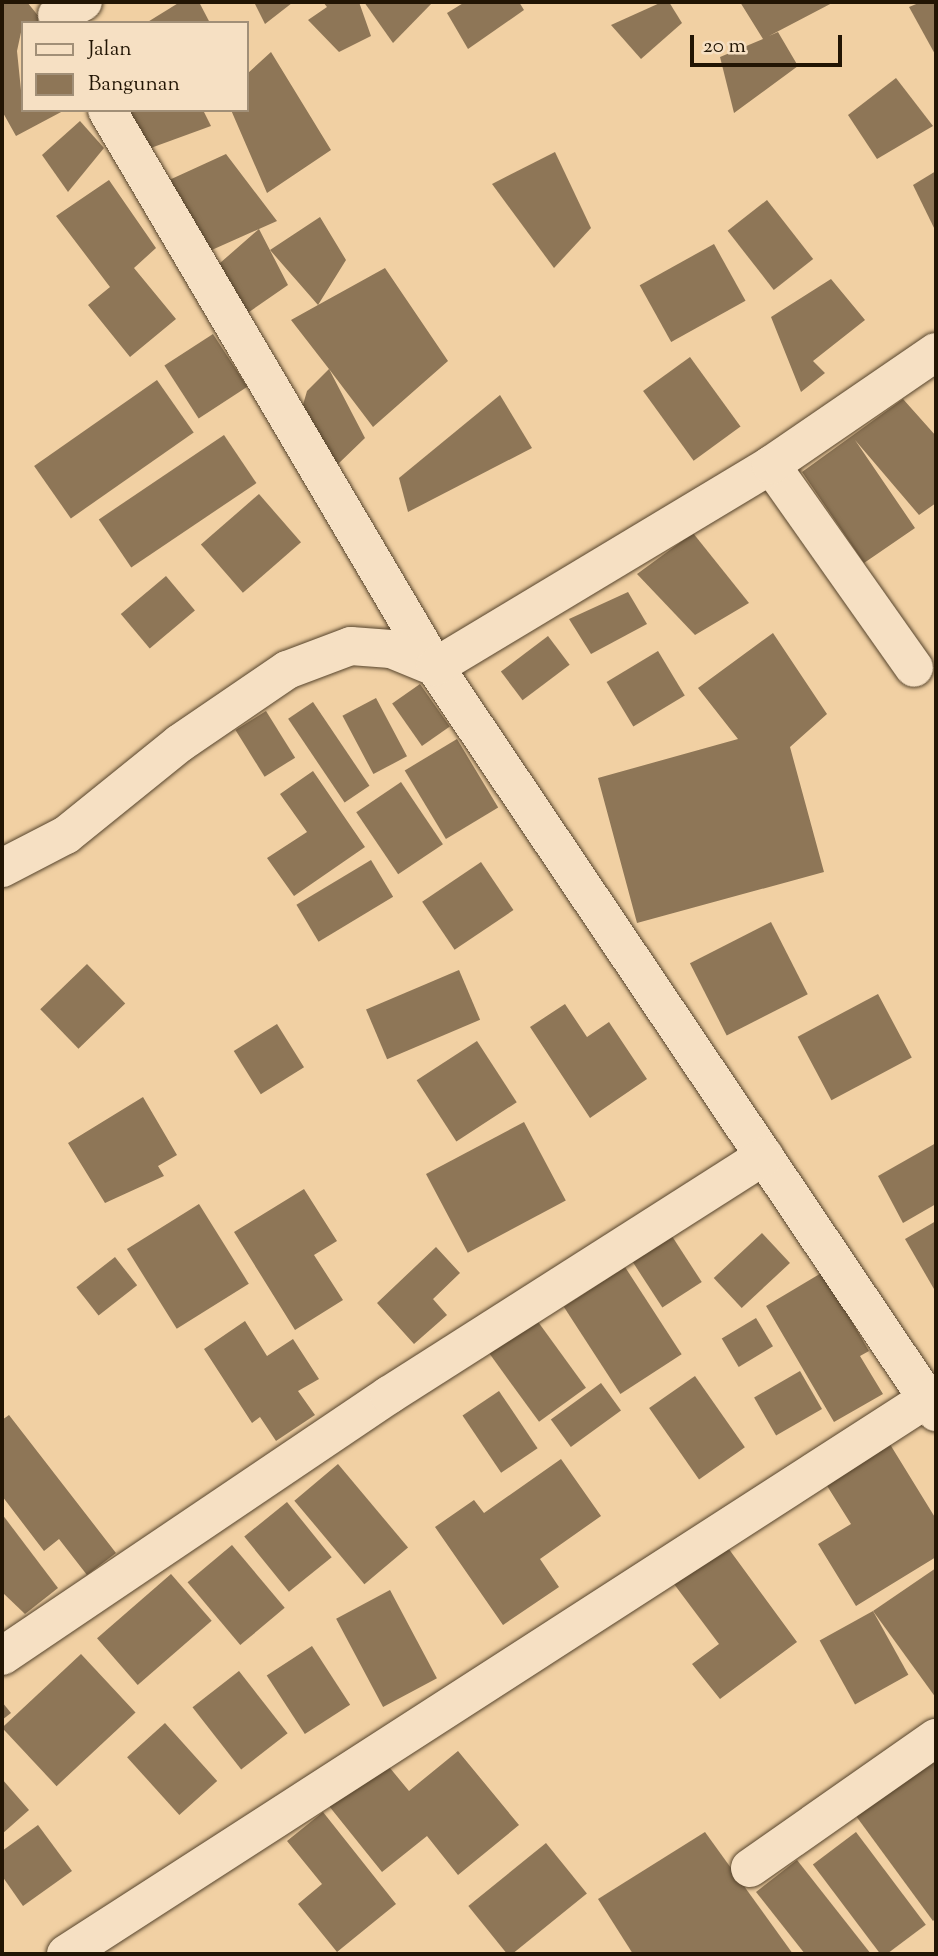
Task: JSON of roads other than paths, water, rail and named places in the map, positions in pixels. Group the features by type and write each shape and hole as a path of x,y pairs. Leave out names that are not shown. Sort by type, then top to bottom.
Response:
{"street":[{"path":"66,1954 932,1406 435,667 108,112"},
{"path":"435,667 771,465 936,352"},
{"path":"771,465 914,668"},
{"path":"2,869 66,835 180,743 287,670 351,646 391,649 435,667"},
{"path":"2,1656 422,1373 764,1156"},
{"path":"750,1868 936,1738"}]}
